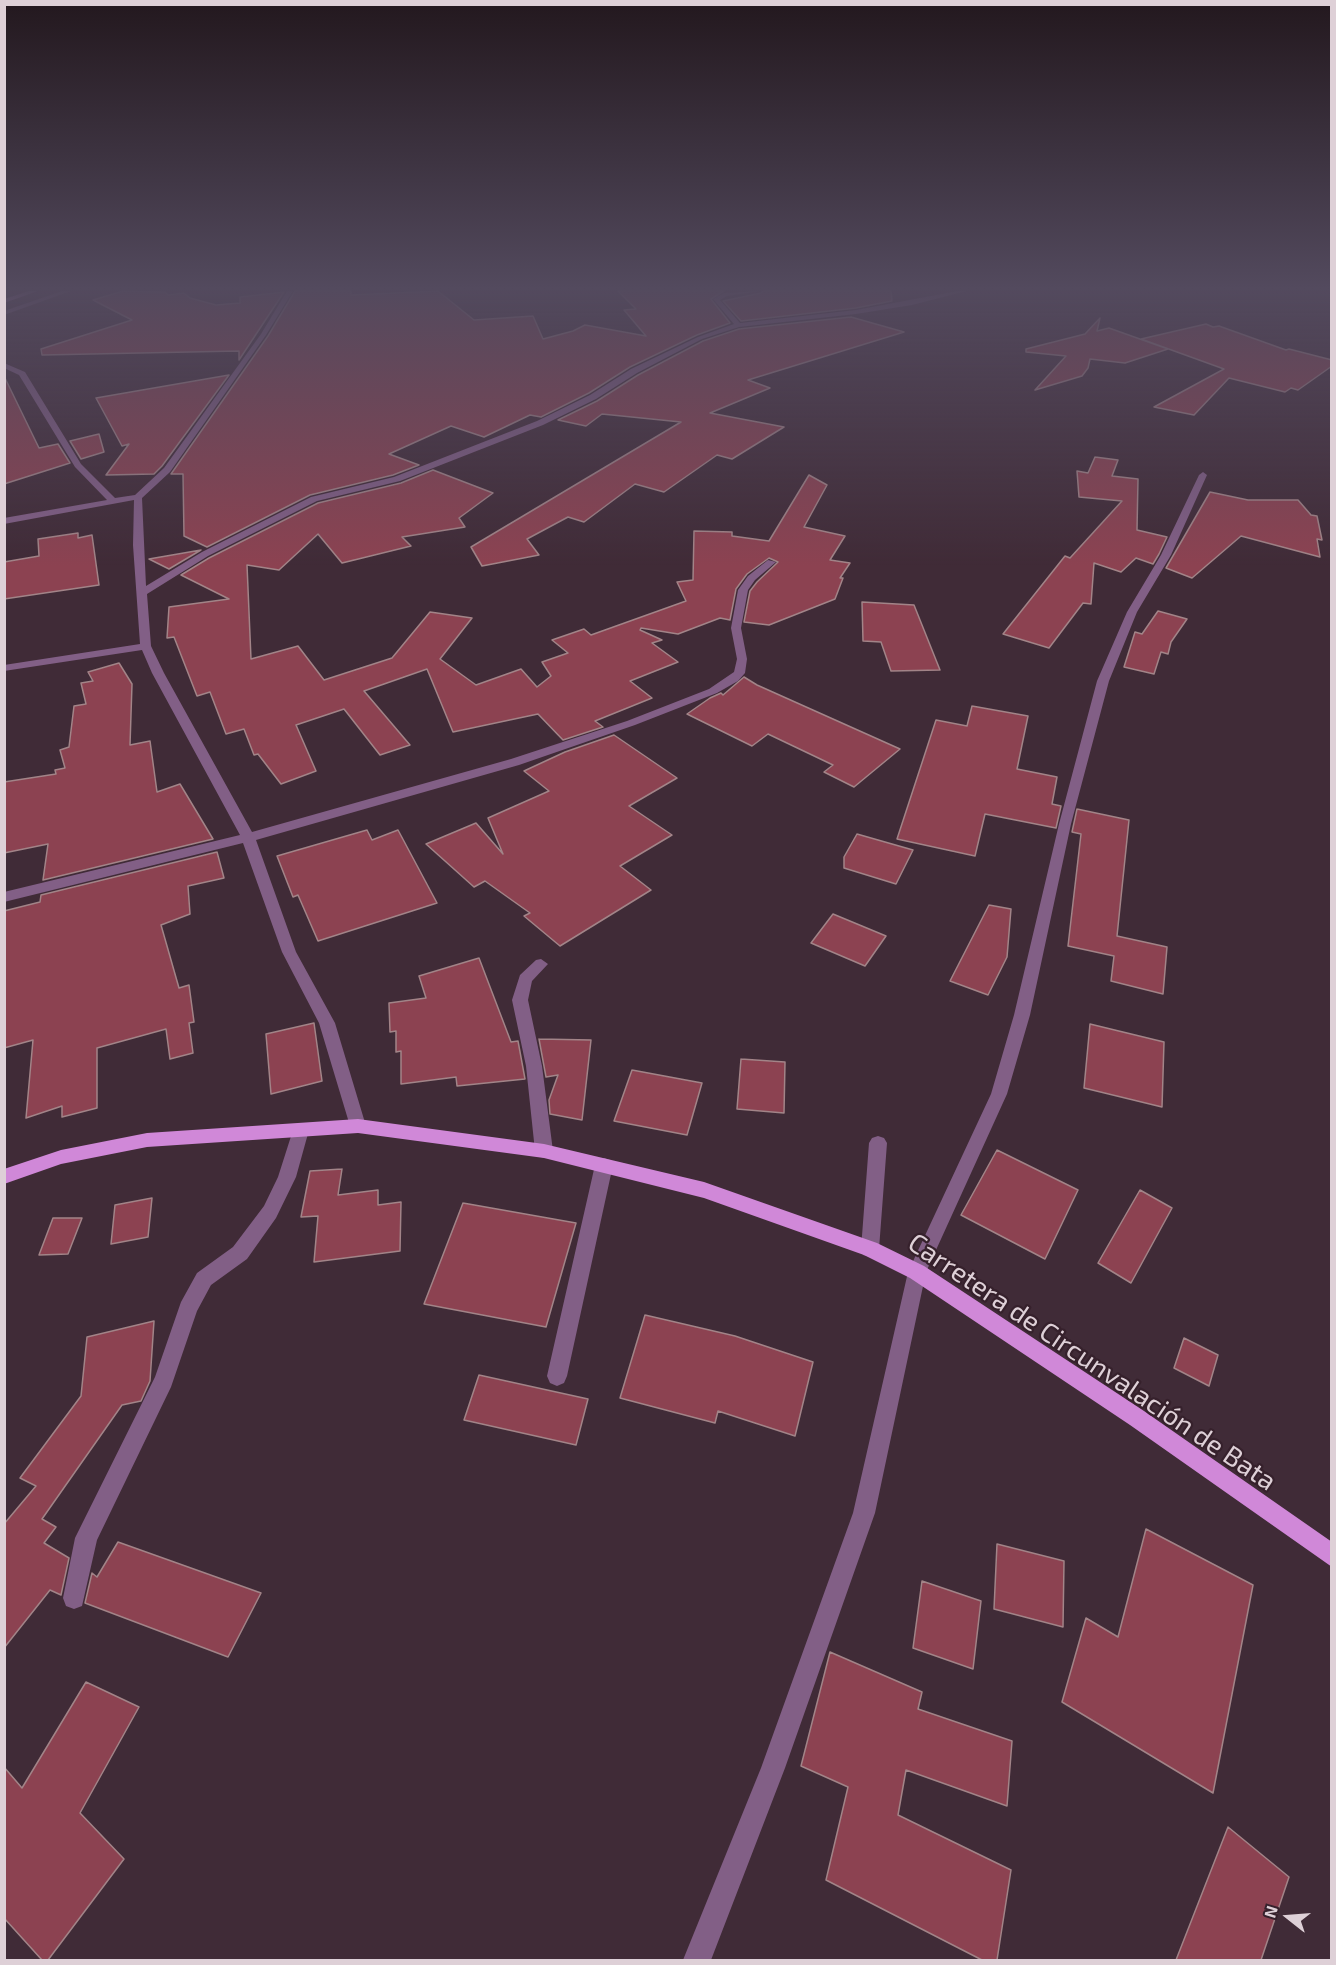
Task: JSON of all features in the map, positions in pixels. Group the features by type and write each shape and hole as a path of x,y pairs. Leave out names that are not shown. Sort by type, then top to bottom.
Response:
{"main road":[{"name":"Carretera de Circunvalación de Bata","path":"4,1177 61,1157 147,1140 358,1126 544,1151 704,1190 870,1249 917,1272 1137,1418 1332,1556"}],"street":[{"path":"27,383 78,465 113,501"},
{"path":"4,521 138,497 167,470 229,383"},
{"path":"143,592 205,554 314,499 397,479 540,423 615,383"},
{"path":"697,1960 773,1768 864,1513 917,1272 999,1094 1025,1004 1065,824 1102,681 1132,612 1166,555 1203,475"},
{"path":"138,497 138,545 146,646 158,673 248,837 289,952 327,1023 358,1126"},
{"path":"4,897 248,837 515,762 630,723 725,685 734,679 741,666 742,659 736,628 743,590 751,578 771,562"},
{"path":"4,668 146,646"},
{"path":"541,963 525,979 520,1000 534,1066 544,1151"},
{"path":"74,1598 86,1539 164,1380 188,1308 204,1279 240,1252 270,1212 287,1177 301,1130"},
{"path":"870,1249 878,1143"},
{"path":"557,1376 604,1165"}],"building":[{"path":"4,383 7,383 39,448 58,444 70,463 4,484"},
{"path":"184,383 223,383 154,474 106,475 129,444 122,446 96,398"},
{"path":"235,383 605,383 541,417 530,415 484,437 451,426 389,454 419,465 393,475 310,495 207,547 184,536 183,474 171,474"},
{"path":"626,383 755,383 770,388 710,413 784,427 732,459 717,455 664,492 635,484 584,522 568,517 527,539 539,555 482,566 471,547 681,422 602,414 586,426 558,420 597,401"},
{"path":"1042,383 1060,383 1035,390"},
{"path":"1199,383 1225,383 1194,415 1154,407"},
{"path":"1248,383 1308,383 1298,390 1291,388 1285,392"},
{"path":"99,434 104,452 81,459 70,441"},
{"path":"1095,457 1118,460 1112,476 1138,479 1137,530 1167,537 1159,554 1153,564 1136,558 1121,572 1094,563 1091,604 1083,603 1049,648 1003,634 1065,556 1070,558 1122,501 1079,497 1077,471 1088,473"},
{"path":"433,470 493,493 459,518 465,527 402,537 411,546 342,563 318,534 279,570 247,565 251,659 298,646 324,680 392,658 430,612 472,618 440,659 476,685 521,669 537,687 551,676 542,662 568,653 552,640 584,629 591,635 686,601 677,582 693,580 694,531 732,532 732,536 769,541 809,475 827,485 804,527 845,536 830,560 850,563 840,578 843,578 835,599 769,625 744,622 750,591 778,562 769,558 747,574 736,589 730,620 720,618 678,634 641,628 640,630 662,640 652,643 678,662 630,681 652,698 595,721 603,727 563,740 538,714 453,732 427,669 364,691 410,745 380,755 344,709 296,725 316,771 281,784 258,754 254,755 244,729 226,734 210,692 197,696 174,637 167,638 169,607 229,599 181,575 209,558 318,503 401,483"},
{"path":"1210,492 1248,500 1298,500 1311,515 1317,516 1322,540 1317,539 1320,557 1241,536 1192,578 1166,568"},
{"path":"78,533 78,538 92,535 99,585 4,599 4,562 39,556 38,539"},
{"path":"201,550 169,569 149,559"},
{"path":"862,602 914,605 940,670 891,671 881,642 863,641"},
{"path":"1158,611 1187,619 1171,642 1168,654 1161,652 1154,674 1124,667 1135,632 1142,634"},
{"path":"119,663 132,684 130,745 150,741 157,792 180,784 213,839 43,880 48,844 4,853 4,782 56,774 55,770 65,768 60,750 69,747 74,706 86,704 81,683 93,681 88,672"},
{"path":"744,677 757,685 900,749 854,787 824,772 833,765 768,734 752,746 687,714 710,698 721,693 723,695"},
{"path":"972,706 1028,716 1017,769 1057,777 1052,804 1061,806 1056,828 985,814 975,856 897,839 936,720 967,726"},
{"path":"614,735 677,778 629,806 672,835 620,866 651,890 560,946 524,916 530,913 485,881 474,887 426,844 476,823 503,854 488,818 549,791 524,771 565,752"},
{"path":"1077,809 1129,820 1117,936 1167,947 1163,994 1111,981 1114,956 1068,946 1081,834 1072,832"},
{"path":"367,830 372,840 398,830 437,903 318,941 298,895 293,897 277,856"},
{"path":"857,834 913,850 896,884 844,868 844,857"},
{"path":"217,852 224,878 188,886 190,914 161,925 179,988 189,985 194,1022 189,1023 193,1053 170,1059 166,1029 97,1048 97,1108 62,1117 62,1106 26,1118 33,1040 4,1048 4,911 40,902 41,895"},
{"path":"989,905 1011,909 1007,957 988,995 950,981"},
{"path":"833,914 886,936 865,966 811,943"},
{"path":"479,958 511,1042 518,1041 525,1079 457,1086 456,1077 401,1084 401,1051 396,1052 396,1031 390,1032 389,1003 426,998 419,976"},
{"path":"314,1023 322,1081 271,1094 266,1034"},
{"path":"1090,1024 1164,1042 1162,1107 1084,1088"},
{"path":"539,1039 591,1040 582,1120 550,1114 549,1100 558,1075 546,1077"},
{"path":"741,1059 785,1062 784,1113 737,1109"},
{"path":"632,1070 702,1083 687,1135 614,1121"},
{"path":"997,1150 1078,1190 1045,1259 961,1215"},
{"path":"342,1169 338,1195 378,1190 378,1205 401,1202 400,1251 314,1262 318,1216 301,1217 310,1171"},
{"path":"1140,1190 1172,1208 1131,1283 1098,1263"},
{"path":"152,1198 148,1237 111,1244 115,1205"},
{"path":"463,1203 576,1223 546,1327 424,1304"},
{"path":"53,1218 82,1218 68,1254 39,1255"},
{"path":"645,1315 735,1336 813,1362 795,1436 718,1411 715,1423 620,1398"},
{"path":"154,1321 150,1381 141,1401 122,1405 42,1519 56,1527 44,1543 69,1558 61,1595 50,1590 4,1648 4,1524 36,1486 20,1478 81,1396 87,1337"},
{"path":"1184,1338 1218,1355 1209,1386 1174,1368"},
{"path":"479,1375 588,1399 576,1445 464,1420"},
{"path":"1146,1529 1253,1585 1213,1793 1062,1702 1086,1618 1118,1637"},
{"path":"118,1542 261,1593 228,1657 85,1603 92,1573 97,1577"},
{"path":"997,1544 1064,1561 1063,1627 994,1609"},
{"path":"922,1581 981,1601 973,1669 913,1648"},
{"path":"830,1652 922,1692 918,1709 1012,1741 1007,1806 906,1770 898,1815 1011,1870 997,1960 982,1960 826,1880 848,1787 801,1766"},
{"path":"86,1682 139,1707 80,1813 124,1859 48,1960 42,1960 4,1918 4,1767 22,1788"},
{"path":"1228,1827 1289,1877 1261,1960 1176,1960"}]}
